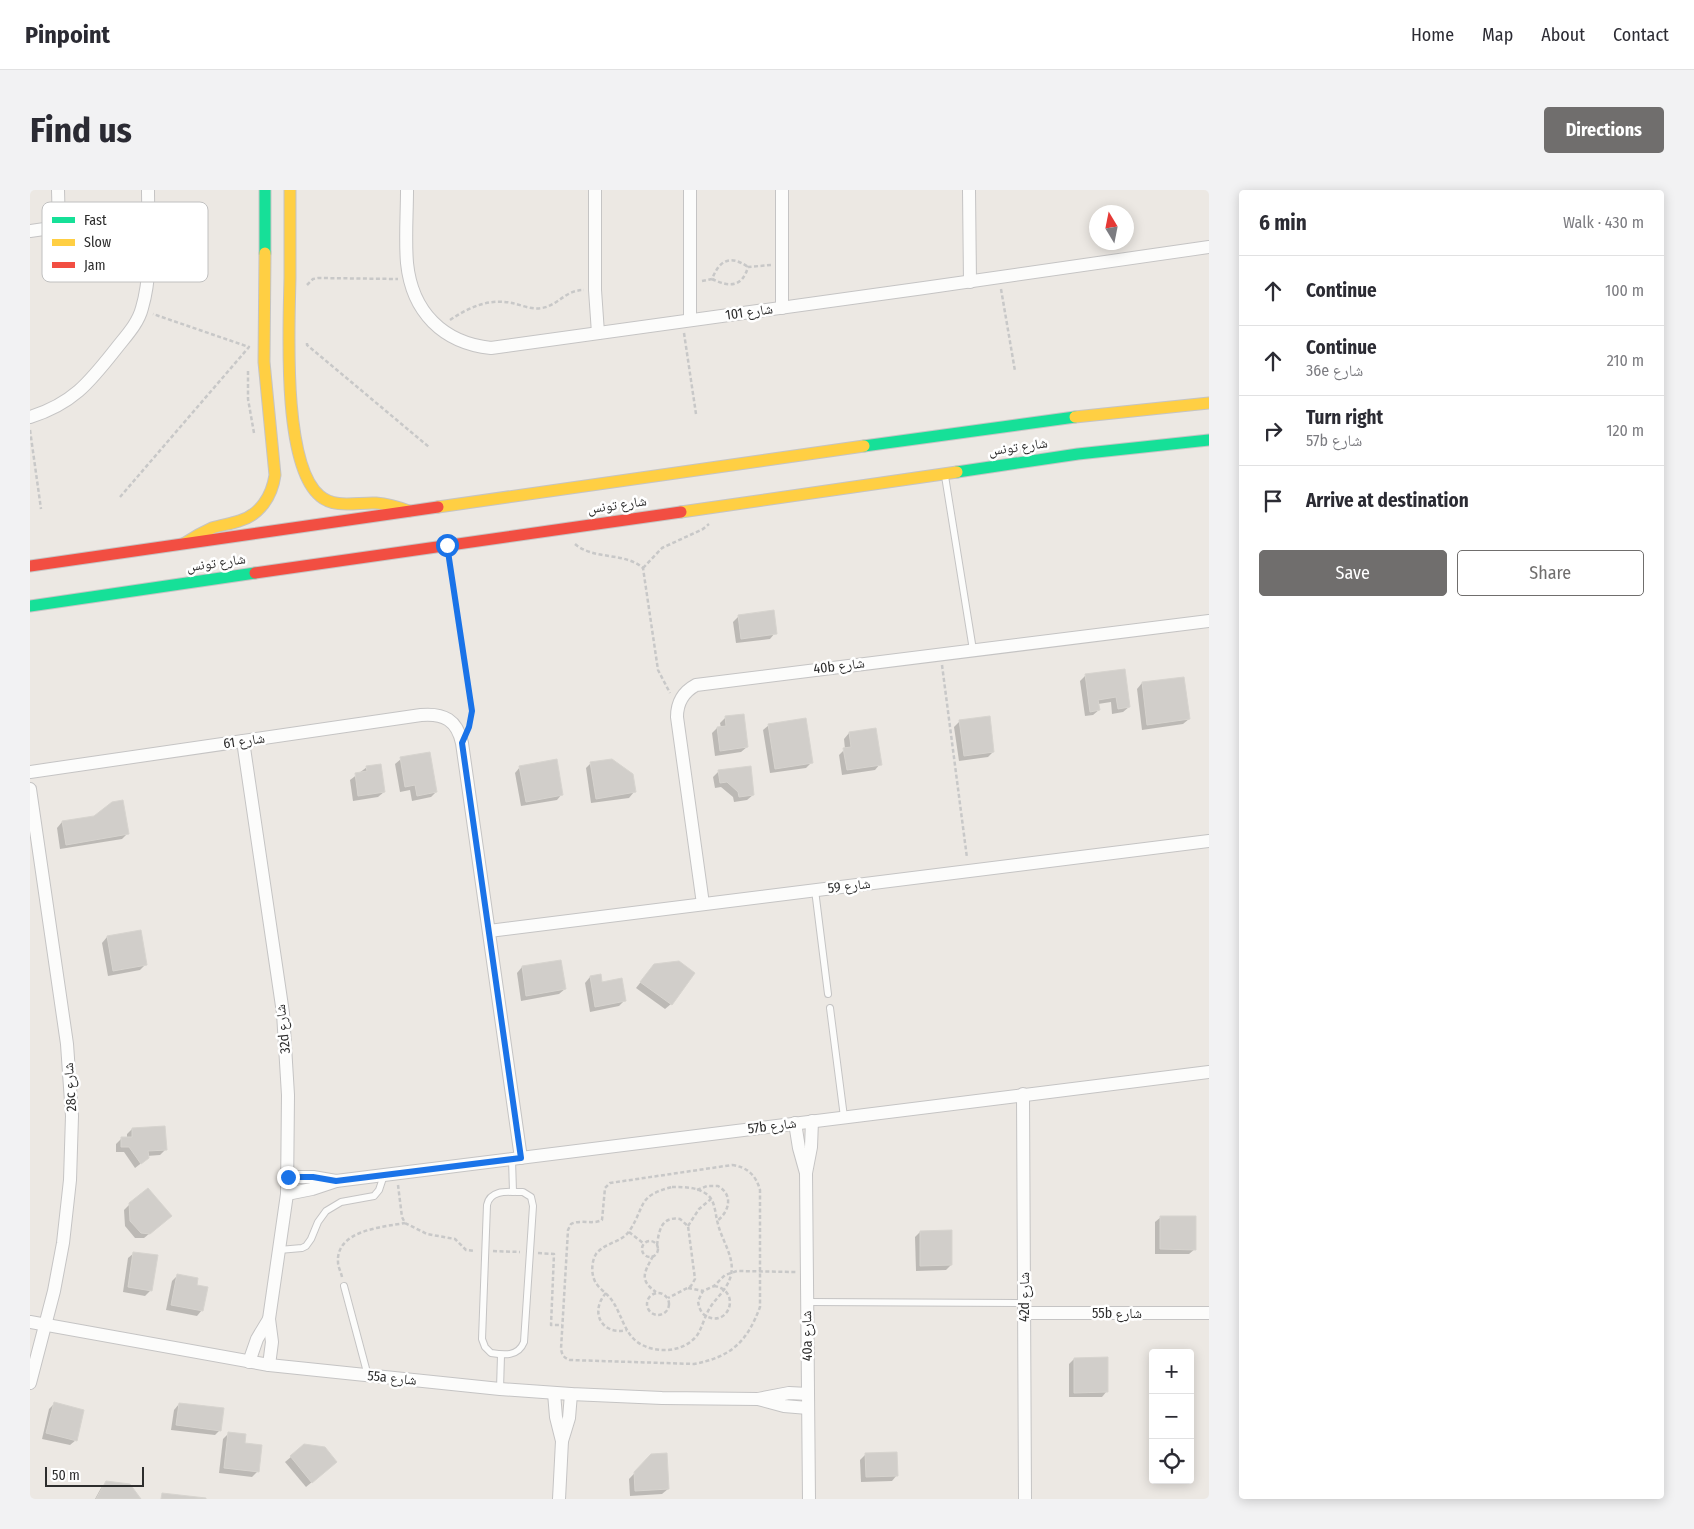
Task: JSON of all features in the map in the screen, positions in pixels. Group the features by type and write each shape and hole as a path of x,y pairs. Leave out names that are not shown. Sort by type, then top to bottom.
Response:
{"main road":[{"path":"183,544 210,529 249,517 270,497 274,484 275,475 264,362 265,190"},
{"path":"290,190 289,315 291,382 298,452 307,481 312,490 332,502 349,505 377,503 409,511"},
{"name":"شارع تونس","path":"30,566 1028,423 1209,403"},
{"name":"شارع تونس","path":"30,606 1078,454 1209,440"}],"street":[{"name":"شارع 101","path":"407,190 407,263 410,280 422,310 438,328 458,340 479,347 491,348 1000,278 1209,247"},
{"path":"595,190 595,290 598,333"},
{"path":"686,321 690,282 690,190"},
{"path":"782,190 782,308"},
{"path":"969,190 970,282"},
{"path":"30,417 60,405 85,386 127,336 142,310 146,282"},
{"name":"40b شارع","path":"678,704 685,692 696,684 1209,621"},
{"path":"678,704 677,717 703,904"},
{"name":"شارع 61","path":"30,772 429,714 443,717 455,725 462,743"},
{"name":"32d شارع","path":"243,741 282,1013 288,1095 287,1194 269,1319 272,1342 268,1366"},
{"path":"462,743 489,931 517,1158"},
{"name":"28c شارع","path":"30,794 67,1044 72,1116 68,1212 58,1275 30,1383"},
{"name":"شارع 59","path":"489,931 1209,841"},
{"name":"57b شارع","path":"287,1194 312,1189 336,1181 1209,1072"},
{"name":"42d شارع","path":"1023,1094 1026,1499"},
{"name":"40a شارع","path":"809,1499 806,1172 812,1147 812,1121"},
{"name":"40a شارع","path":"796,1123 798,1148 806,1172"},
{"name":"57b شارع","path":"288,1177 313,1177 336,1181"},
{"name":"55b شارع","path":"1024,1308 1209,1314"},
{"name":"32d شارع","path":"249,1362 257,1340 269,1319"},
{"name":"55a شارع","path":"30,1322 268,1366 500,1389 662,1398 758,1399 789,1393 808,1394"},
{"path":"554,1393 556,1417 562,1441"},
{"path":"559,1499 562,1441 569,1418 572,1394"},
{"name":"55a شارع","path":"758,1399 784,1406 808,1408"}],"lane":[{"path":"945,473 973,650"},
{"path":"815,890 828,994"},
{"path":"830,1008 844,1117"},
{"path":"513,1192 517,1158"},
{"path":"279,1250 297,1249 306,1246 326,1211 341,1202 374,1196 379,1190 384,1175"},
{"path":"513,1192 527,1194 533,1206 524,1342 515,1354 501,1355 487,1351 482,1339 487,1205 488,1200 495,1194 513,1192"},
{"path":"344,1286 368,1376"},
{"path":"807,1302 1024,1308"},
{"path":"500,1389 501,1355"}],"path":[{"path":"712,279 718,267 728,260 739,261 748,267 782,263"},
{"path":"690,282 712,279 722,283 734,284 743,279 748,267"},
{"path":"305,291 309,282 318,278 410,280"},
{"path":"1000,278 1015,371"},
{"path":"438,328 465,310 482,304 509,302 541,308 553,304 575,290 595,290"},
{"path":"120,497 249,347 142,310"},
{"path":"686,321 696,414"},
{"path":"306,335 307,345 429,447"},
{"path":"30,430 42,510"},
{"path":"643,568 662,548 709,524 723,505"},
{"path":"566,528 572,541 582,549 633,562 643,568"},
{"path":"447,545 472,711 469,727 462,743"},
{"path":"643,568 658,670 678,704"},
{"path":"940,654 968,871"},
{"path":"732,1165 747,1170 758,1182 760,1190 760,1271 760,1307 754,1324 743,1340 729,1352 712,1360 694,1364 570,1360 562,1354 569,1227 574,1222 597,1222 604,1218 605,1188 610,1182 732,1165"},
{"path":"697,1190 707,1186 718,1186 728,1196 727,1210 717,1221"},
{"path":"672,1187 681,1187 705,1193 711,1199 729,1252 732,1272 724,1290 712,1304 694,1338 684,1346 669,1350 642,1345 635,1340 616,1306 594,1280 592,1262 602,1248 629,1232 640,1207 650,1196 672,1187"},
{"path":"688,1226 699,1209 711,1199"},
{"path":"657,1293 650,1297 648,1305 652,1312 660,1314 667,1310 669,1306 668,1298 648,1286 644,1278 646,1270 656,1253 659,1231 669,1219 680,1218 688,1226 696,1275 694,1283 688,1288 668,1298"},
{"path":"344,1286 338,1262 340,1250 347,1240 358,1233 405,1223"},
{"path":"629,1232 644,1244"},
{"path":"653,1256 649,1257 642,1252 642,1248 644,1244 650,1241 657,1245"},
{"path":"714,1286 724,1290 730,1299 728,1310 721,1317 710,1318 705,1316 698,1306 700,1295 703,1291 714,1286 719,1279 732,1272 807,1272"},
{"path":"688,1288 703,1291"},
{"path":"606,1293 599,1305 598,1311 603,1324 614,1331 628,1330"}],"building":[{"path":"774,610 777,634 741,639 738,615"},
{"path":"1125,669 1130,707 1118,709 1116,697 1098,700 1100,710 1090,712 1085,674"},
{"path":"1184,677 1190,719 1147,725 1142,682"},
{"path":"744,714 748,747 720,751 717,727 726,726 725,716"},
{"path":"990,716 994,752 964,756 959,720"},
{"path":"806,718 813,763 775,769 768,724"},
{"path":"876,728 882,765 847,770 843,748 851,747 849,732"},
{"path":"430,752 437,792 417,796 415,785 405,787 400,757"},
{"path":"557,759 563,795 526,802 519,766"},
{"path":"612,759 633,774 636,792 596,799 590,762"},
{"path":"381,764 385,792 358,796 355,773 367,771 366,766"},
{"path":"751,766 754,795 739,797 738,792 727,782 720,783 718,770"},
{"path":"123,800 129,834 66,845 62,821 94,816 112,802"},
{"path":"141,930 147,965 113,971 107,936"},
{"path":"561,960 566,989 526,996 522,966"},
{"path":"679,961 695,973 672,1005 640,982 654,964"},
{"path":"601,974 602,982 622,978 626,1001 595,1007 590,976"},
{"path":"165,1126 167,1150 148,1151 149,1158 141,1164 129,1147 121,1147 121,1137 132,1137 132,1128"},
{"path":"148,1188 172,1216 150,1234 141,1233 130,1221 129,1203"},
{"path":"1160,1216 1196,1216 1196,1250 1160,1249"},
{"path":"952,1230 952,1265 920,1266 920,1231"},
{"path":"133,1252 158,1255 152,1291 128,1287"},
{"path":"177,1274 198,1278 197,1285 208,1287 203,1311 171,1305"},
{"path":"1108,1357 1108,1392 1074,1393 1074,1358"},
{"path":"54,1402 84,1410 77,1441 46,1433"},
{"path":"179,1403 224,1408 221,1431 176,1425"},
{"path":"228,1432 246,1434 245,1443 262,1445 259,1472 224,1468"},
{"path":"304,1444 325,1447 337,1462 312,1483 290,1456"},
{"path":"897,1452 898,1476 866,1477 865,1453"},
{"path":"667,1453 669,1489 635,1491 634,1472 651,1454"},
{"path":"106,1481 130,1484 141,1499 96,1499"},
{"path":"162,1493 206,1498 206,1499 161,1499"}],"traffic: fast":[{"path":"265,190 265,253"},
{"path":"864,446 1075,417"},
{"path":"957,472 1078,454 1209,440"},
{"path":"30,606 255,573"}],"traffic: slow":[{"path":"290,190 290,393 299,456 308,480 320,496 326,500 340,504 376,503 409,511"},
{"path":"185,543 212,528 239,521 253,514 264,504 273,483 275,475 264,362 265,253"},
{"path":"1075,417 1209,403"},
{"path":"438,507 864,446"},
{"path":"681,512 957,472"}],"traffic: jam":[{"path":"30,566 438,507"},
{"path":"255,573 681,512"}],"route":[{"path":"288,1177 313,1177 336,1181 521,1158 462,743 469,727 472,711 447,545"}]}
